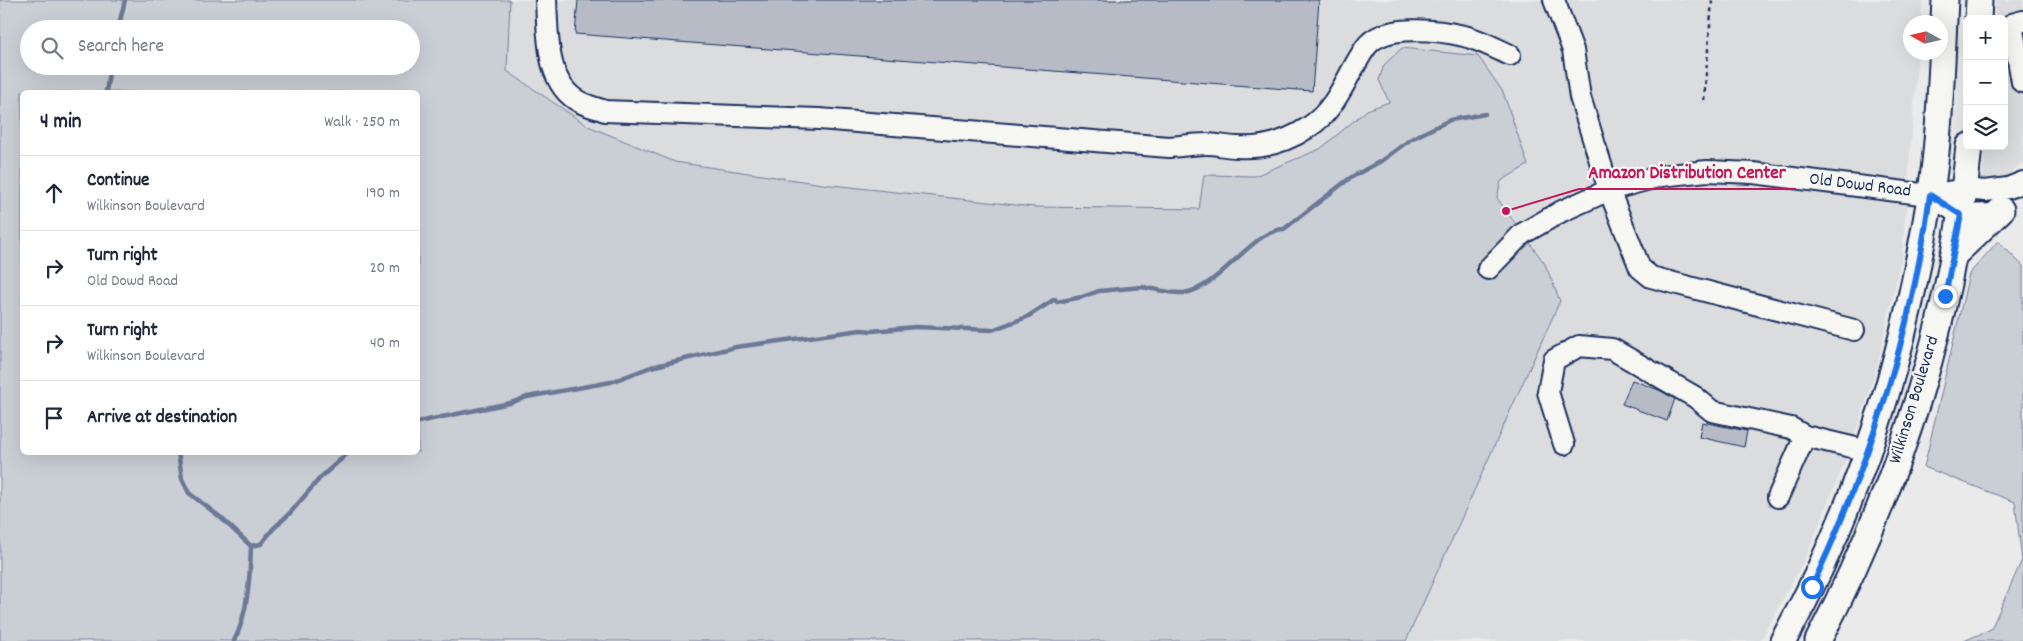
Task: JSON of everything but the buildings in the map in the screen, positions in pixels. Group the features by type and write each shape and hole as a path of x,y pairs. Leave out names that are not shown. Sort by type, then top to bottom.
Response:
{"main road":[{"name":"Wilkinson Boulevard","path":"1783,641 1812,587 1838,532 1868,451 1898,354 1923,239 1935,162 1941,97 1946,0"},
{"path":"1978,15 1979,0"},
{"name":"Wilkinson Boulevard","path":"1818,641 1840,598 1890,482 1910,423 1928,360 1953,256 1961,215 1970,150"},
{"path":"1953,256 2001,210"}],"street":[{"path":"546,0 549,57 561,85 578,102 605,111 819,118 1169,147 1207,144 1239,148 1266,147 1304,130 1310,127 1330,107 1343,89 1368,45 1383,36 1403,30 1465,36 1510,55"},
{"path":"1554,0 1573,50 1580,97 1609,190 1640,268 1651,277 1854,330"},
{"path":"2008,84 2022,76 2020,49 2012,24 2023,21"},
{"name":"Old Dowd Road","path":"1488,269 1522,234 1562,211 1609,190 1661,176 1707,171 1752,173 1930,195 1965,189 1985,192 2008,188 2023,182"},
{"path":"1961,215 1991,214 2001,210 2006,207 2023,187"},
{"name":"Old Dowd Road","path":"1930,195 1961,215"},
{"path":"1564,444 1548,392 1554,360 1579,346 1612,349 1695,397 1712,411 1791,428 1805,436 1868,451"},
{"path":"1778,497 1805,436"}],"path":[{"path":"1704,100 1712,0"}],"shaded area":[{"path":"0,0 510,0 507,71 588,126 675,162 822,184 1034,207 1199,209 1204,175 1255,176 1320,149 1367,110 1389,102 1379,80 1384,65 1402,48 1478,56 1503,92 1528,165 1501,181 1497,198 1545,264 1560,301 1406,641 0,641"},
{"path":"463,0 1923,0 1921,15 1903,15 1903,60 1917,60 1902,255 1877,366 1854,439 1806,556 1760,641 1406,641 1560,301 1545,264 1514,219 1454,143 420,452 420,432"},
{"path":"1996,0 2023,0 2023,162 2000,182 1984,182 1982,178 1985,150 2008,150 2008,15 1995,15"},
{"path":"1998,241 2023,266 2023,641 1964,641 1991,629 2022,560 2015,502 1924,467 1969,274"}],"waterway":[{"path":"120,20 125,0"},
{"path":"106,90 109,75"},
{"path":"420,422 510,403 527,397 611,382 651,367 736,347 861,330 872,331 915,327 992,330 1027,317 1055,299 1057,302 1099,291 1142,287 1184,293 1197,289 1210,281 1260,239 1272,232 1284,229 1350,178 1381,161 1411,139 1450,120 1485,114"},
{"path":"178,455 182,479 189,493 220,517 251,546"},
{"path":"251,546 261,544 320,478 346,455"},
{"path":"234,641 239,631 245,607 249,582 251,546"}],"place":[{"name":"Amazon Distribution Center","path":"1506,211"}],"route":[{"path":"1812,587 1838,532 1881,416 1913,291 1930,195 1961,215 1945,296"}]}
